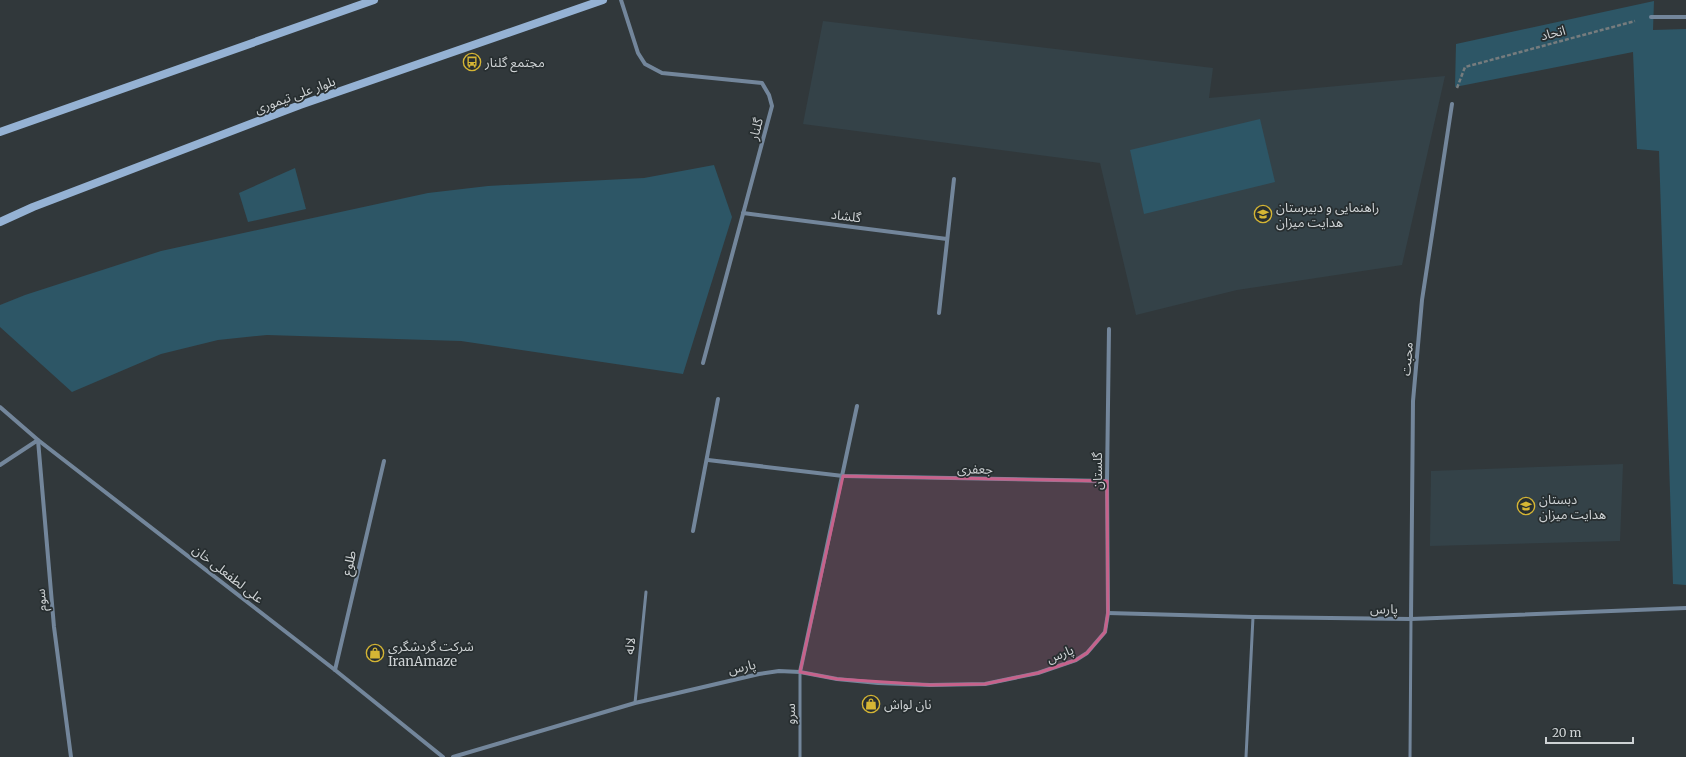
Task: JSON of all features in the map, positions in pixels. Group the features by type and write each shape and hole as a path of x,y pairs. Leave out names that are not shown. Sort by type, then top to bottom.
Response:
{"main road":[{"path":"0,132 374,0"},
{"name":"بلوار علی تیموری","path":"0,222 33,207 300,105 603,0"}],"street":[{"name":"گلنار","path":"621,0 638,53 645,64 662,73 762,83 769,95 772,106 703,363"},
{"path":"1651,17 1686,17"},
{"name":"محبت","path":"1411,619 1413,401 1422,300 1452,104"},
{"path":"939,313 954,179"},
{"name":"گلشاد","path":"743,213 947,239"},
{"name":"گلستان","path":"1108,613 1107,481 1109,329"},
{"path":"693,531 708,460 718,399"},
{"path":"800,672 857,406"},
{"name":"علی لطفعلی خان","path":"0,407 38,440 335,670 443,757"},
{"path":"0,465 38,440"},
{"name":"سوم","path":"38,440 54,627 71,757"},
{"name":"جعفری","path":"708,460 843,476 1107,481"},
{"name":"طلوع","path":"335,670 384,461"},
{"name":"پارس","path":"453,757 635,703 759,674 779,671 800,672 837,679 878,683 930,685 985,684 1038,672 1076,660 1087,653 1105,632 1108,613 1411,619 1686,608"}],"lane":[{"name":"لاله","path":"635,703 646,592"},
{"path":"1246,757 1253,617"},
{"path":"1410,757 1411,619"},
{"name":"سرو","path":"800,672 800,757"}],"path":[{"name":"اتحاد","path":"1452,104 1465,67 1651,17"}],"highlighted area":[{"path":"843,476 1107,481 1108,613 1105,632 1087,653 1076,660 1038,673 985,684 930,685 837,679 800,672"}],"shaded area":[{"path":"1654,1 1653,30 1686,29 1686,585 1673,584 1659,151 1637,149 1633,52 1455,87 1456,44"},
{"name":"راهنمایی و دبیرستان هدایت میزان","path":"823,21 1213,68 1209,98 1445,76 1402,265 1237,290 1136,315 1100,163 803,124"},
{"path":"1260,119 1275,182 1144,214 1130,150"},
{"path":"714,165 732,217 683,374 461,341 267,335 218,340 161,354 72,392 0,327 0,305 25,295 161,251 428,193 488,186 644,178"},
{"path":"295,168 306,209 248,222 239,193"},
{"name":"دبستان هدایت میزان","path":"1623,464 1620,541 1430,546 1431,471"}],"place":[{"name":"مجتمع گلنار","path":"472,62"},
{"name":"راهنمایی و دبیرستان هدایت میزان","path":"1263,214"},
{"name":"دبستان هدایت میزان","path":"1526,506"},
{"name":"شرکت گردشگری IranAmaze","path":"375,653"},
{"name":"نان لواش","path":"871,704"}]}
